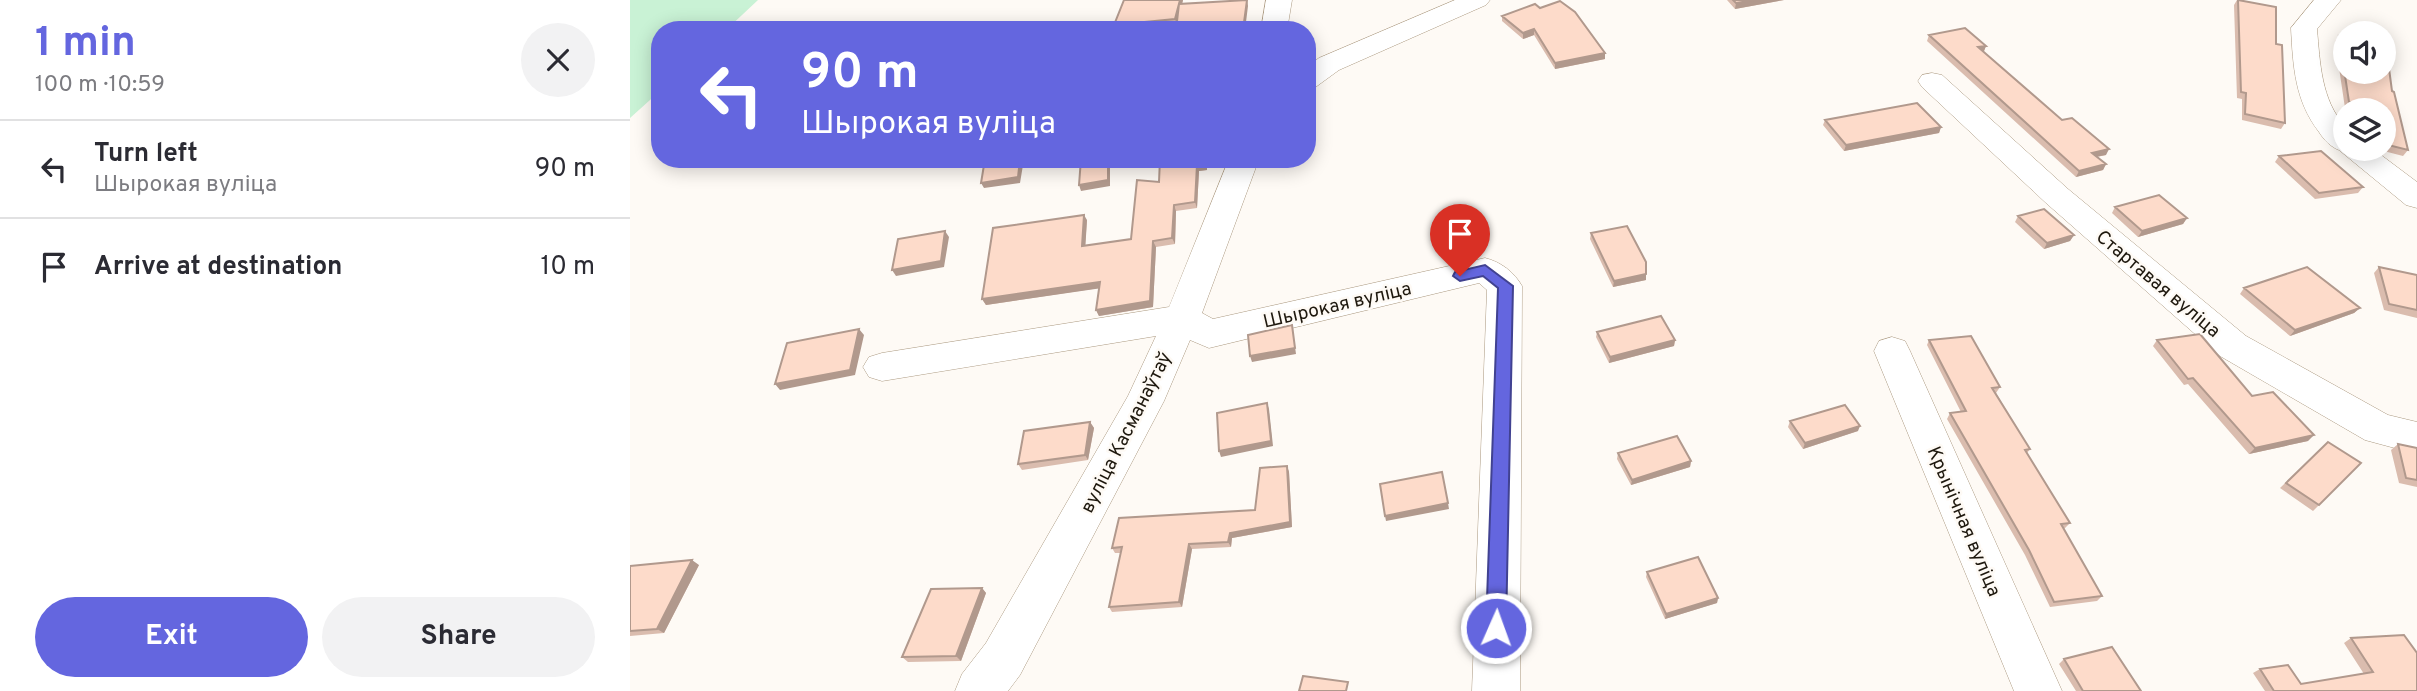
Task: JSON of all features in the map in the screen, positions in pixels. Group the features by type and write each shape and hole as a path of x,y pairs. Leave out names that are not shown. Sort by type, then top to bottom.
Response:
{"street":[{"path":"1276,21 1279,0"},
{"path":"1316,67 1477,0"},
{"path":"2328,0 2304,28 2310,95 2333,131"},
{"name":"Стартавая вуліца","path":"1932,81 2057,196 2233,346 2379,429 2417,438"},
{"path":"2369,161 2417,198"},
{"name":"вуліца Касманаўтаў","path":"979,691 1003,659 1145,401 1182,318 1240,168"},
{"name":"Шырокая вуліца","path":"1182,318 1209,334 1485,270 1505,286 1496,691"},
{"path":"882,368 1182,318"},
{"name":"Крынічная вуліца","path":"1892,352 2038,691"}],"green space":[{"path":"630,0 758,0 736,21 651,21 651,99 630,118"}],"building":[{"path":"1124,0 1180,0 1175,19 1116,21"},
{"path":"1247,0 1244,21 1177,21 1179,4"},
{"path":"1733,0 1755,0 1736,3"},
{"path":"2238,0 2276,7 2276,44 2282,45 2285,123 2245,114 2246,93 2241,92"},
{"path":"1560,1 1575,12 1605,53 1555,63 1534,29 1523,33 1502,16 1535,4 1540,8"},
{"path":"1965,28 1986,46 1978,47 2062,120 2072,118 2109,149 2092,153 2106,164 2079,171 1929,35"},
{"path":"2346,84 2391,84 2395,98 2348,98"},
{"path":"2396,100 2408,150 2396,147"},
{"path":"1917,103 1941,127 1846,145 1825,120"},
{"path":"2321,151 2363,187 2319,193 2279,156"},
{"path":"984,168 1019,168 1018,177 981,183"},
{"path":"1080,168 1108,168 1108,180 1079,185"},
{"path":"1160,168 1197,168 1195,202 1174,205 1172,238 1153,241 1150,301 1096,310 1100,282 982,299 993,228 1084,215 1082,246 1131,239 1137,180 1159,182"},
{"path":"2159,195 2187,218 2142,231 2115,207"},
{"path":"2044,209 2074,235 2047,243 2018,216"},
{"path":"1627,226 1646,262 1646,274 1614,281 1591,233"},
{"path":"945,231 941,261 892,270 898,239"},
{"path":"2307,267 2360,308 2295,330 2244,288"},
{"path":"2379,267 2417,275 2417,310 2389,304"},
{"path":"1661,316 1675,340 1610,357 1597,332"},
{"path":"1292,325 1295,348 1250,356 1248,335"},
{"path":"859,329 850,370 775,384 787,343"},
{"path":"2200,334 2252,396 2273,392 2314,435 2255,448 2193,378 2188,379 2157,340"},
{"path":"1971,336 2000,387 1992,388 2030,449 2025,450 2070,523 2061,524 2102,596 2054,602 2029,550 1950,413 1966,411 1929,340"},
{"path":"1267,403 1271,441 1219,451 1217,413"},
{"path":"1845,405 1860,426 1805,443 1790,421"},
{"path":"1090,422 1085,455 1018,464 1024,431"},
{"path":"1677,436 1691,461 1632,480 1618,453"},
{"path":"2328,442 2361,463 2319,505 2286,483"},
{"path":"2398,444 2417,448 2417,480 2406,478"},
{"path":"1287,466 1290,522 1230,533 1228,542 1189,544 1179,602 1109,607 1122,547 1112,548 1119,518 1255,510 1260,468"},
{"path":"1442,472 1448,503 1385,516 1380,484"},
{"path":"1698,557 1718,598 1666,614 1647,572"},
{"path":"692,560 657,629 630,631 630,566"},
{"path":"982,588 956,656 902,657 931,589"},
{"path":"2404,635 2417,653 2417,691 2274,691 2260,669 2288,665 2301,684 2373,672 2351,638"},
{"path":"2112,647 2141,691 2083,691 2064,659"},
{"path":"1303,676 1348,682 1346,691 1299,691"}],"route":[{"path":"1460,276 1485,270 1505,286 1496,628"}]}
